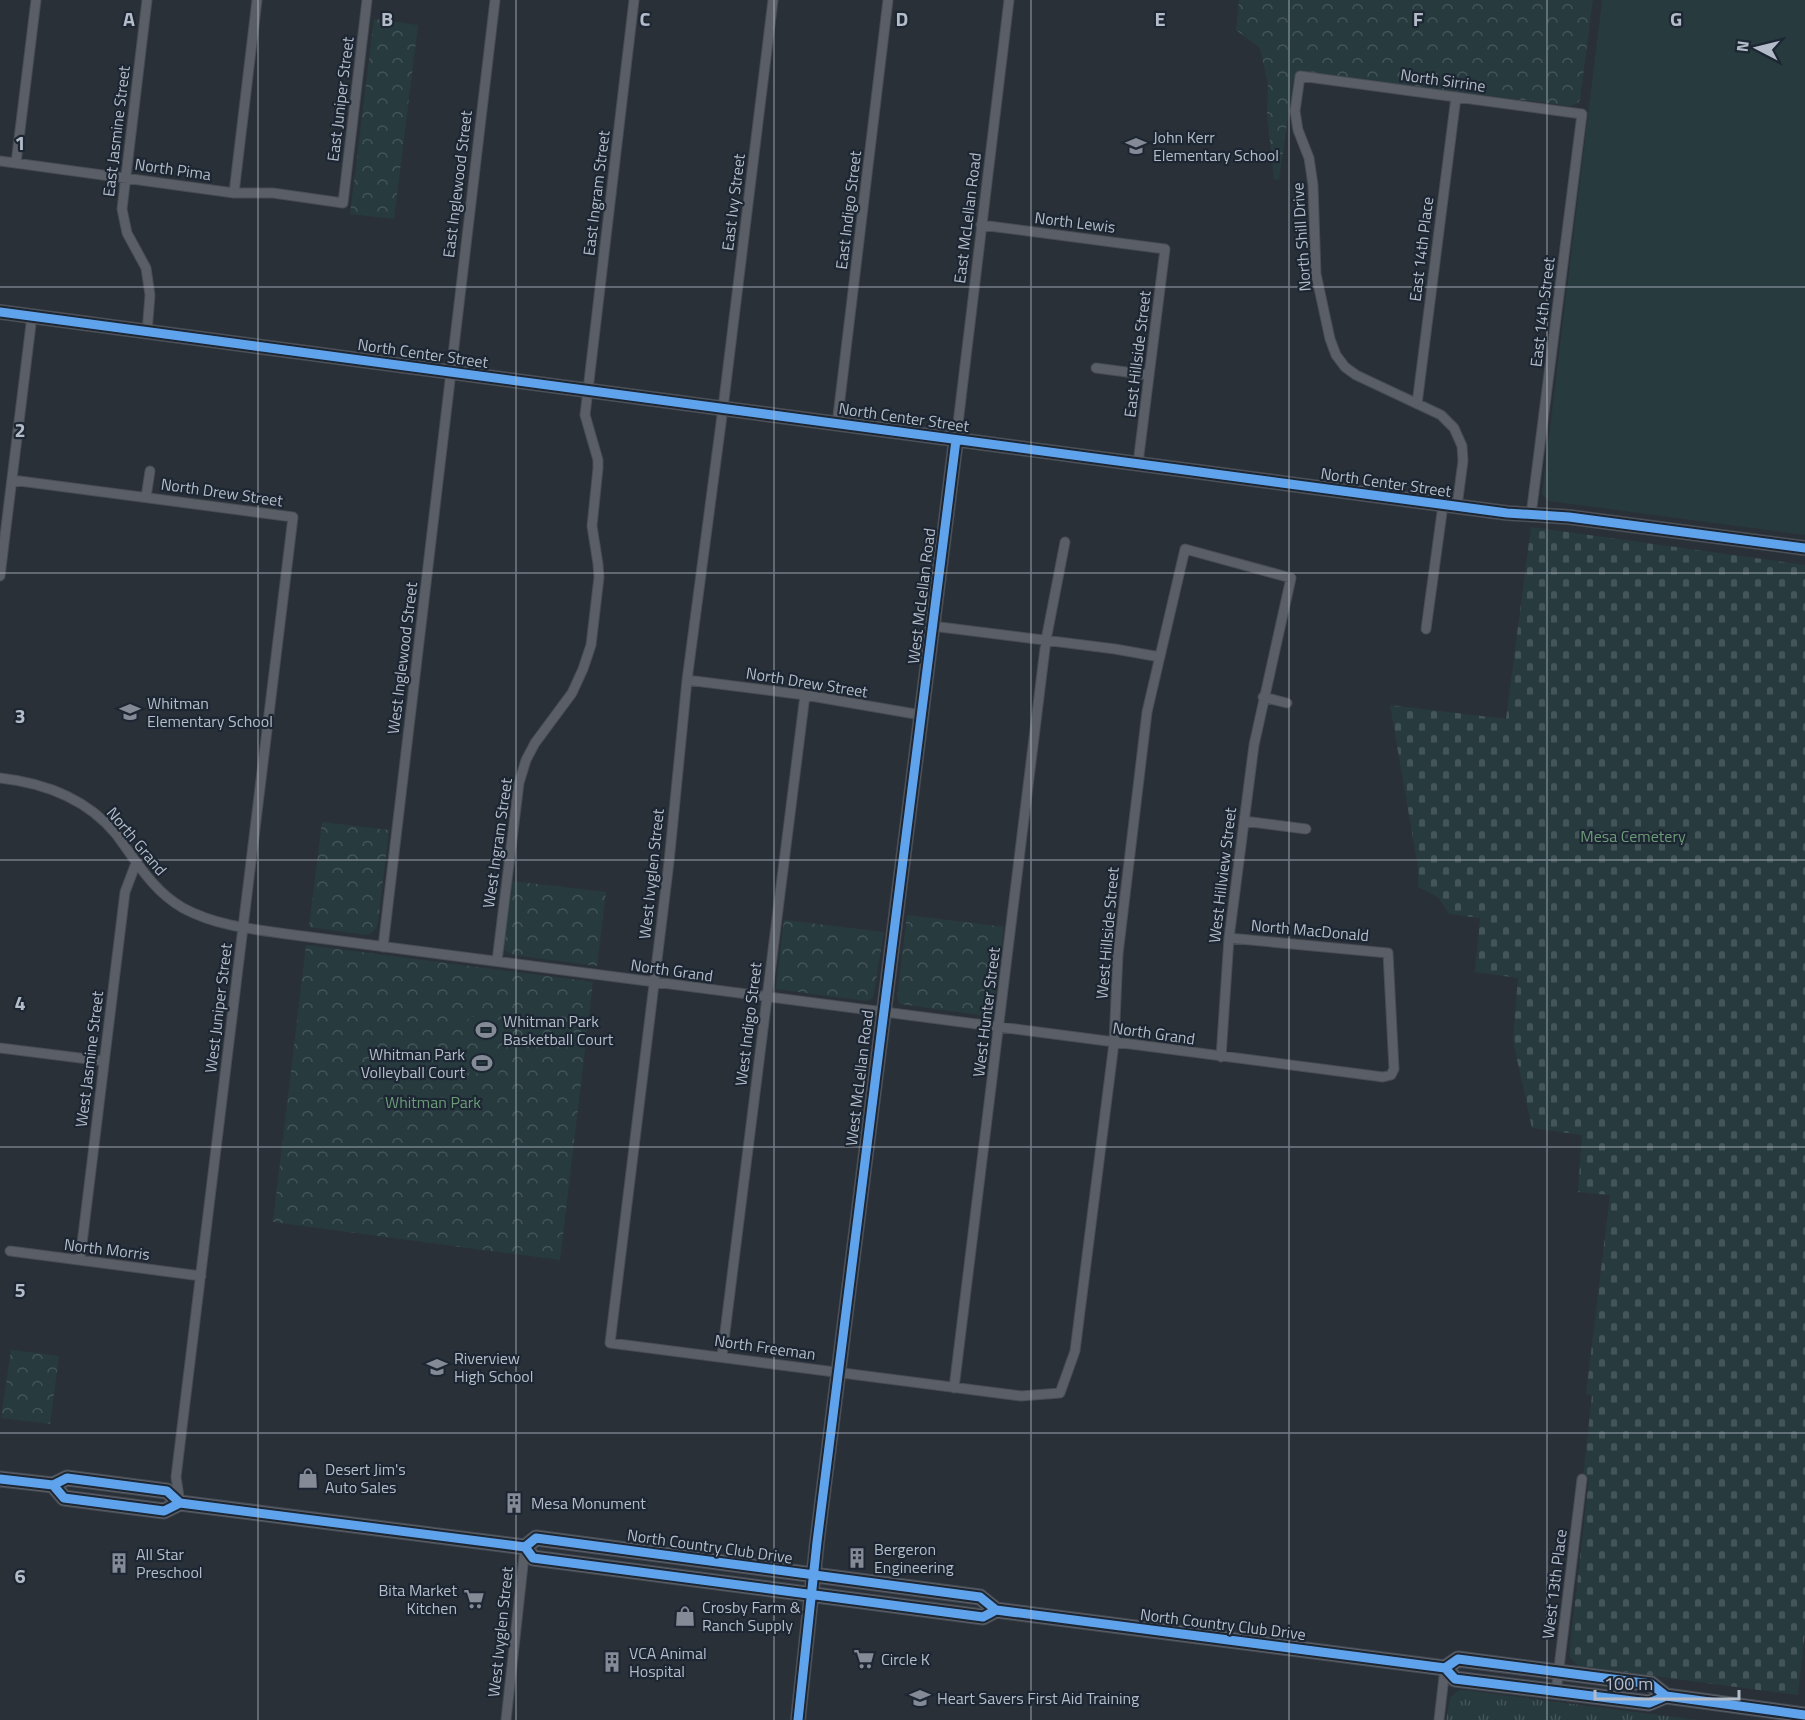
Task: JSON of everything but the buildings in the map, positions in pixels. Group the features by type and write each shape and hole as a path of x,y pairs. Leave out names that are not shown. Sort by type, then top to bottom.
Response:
{"main road":[{"name":"North Country Club Drive","path":"0,1479 52,1485 67,1478 167,1491 180,1503 525,1547 534,1558 983,1617 996,1610"},
{"name":"North Country Club Drive","path":"525,1547 536,1538 980,1597 996,1610 1445,1668 1455,1679 1649,1704 1665,1696"},
{"name":"North Country Club Drive","path":"1445,1668 1458,1659 1651,1684 1665,1696 1805,1715"}],"street":[{"path":"16,163 36,0"},
{"name":"East Jasmine Street","path":"147,0 122,209 127,233 146,268 150,295 147,332"},
{"path":"234,193 257,0"},
{"name":"East Juniper Street","path":"342,202 367,0"},
{"name":"East Inglewood Street","path":"450,372 495,0"},
{"name":"East Ingram Street","path":"588,390 634,0"},
{"name":"East Ivy Street","path":"723,408 773,0"},
{"name":"East Indigo Street","path":"837,424 888,0"},
{"name":"East McLellan Road","path":"956,440 1009,0"},
{"name":"North Sirrine","path":"1300,76 1582,114"},
{"name":"North Shill Drive","path":"1300,76 1295,111 1298,130 1309,158 1312,177 1316,274 1329,339 1336,355 1345,367 1356,375 1441,415 1454,428 1462,446 1463,461 1450,506 1426,629"},
{"name":"East 14th Place","path":"1417,404 1456,98"},
{"name":"East 14th Street","path":"1531,515 1582,114"},
{"name":"North Pima","path":"0,161 234,193 273,193 342,202"},
{"name":"North Lewis","path":"981,225 1165,249"},
{"name":"East Hillside Street","path":"1138,463 1165,249"},
{"name":"North Center Street","path":"0,312 1450,506 1569,517 1805,548"},
{"path":"0,576 32,316"},
{"path":"1096,368 1149,375"},
{"name":"West Inglewood Street","path":"383,946 450,372"},
{"name":"West Ingram Street","path":"497,962 522,772 535,743 572,693 583,669 593,635 599,577 592,526 598,460 585,415 588,390"},
{"name":"West Ivyglen Street","path":"610,1343 669,862 687,680 723,408"},
{"name":"West McLellan Road","path":"798,1720 813,1575 882,1013 956,440"},
{"name":"North Drew Street","path":"146,497 150,471"},
{"name":"North Drew Street","path":"12,480 293,517"},
{"name":"West Juniper Street","path":"180,1503 176,1477 293,517"},
{"name":"West Hunter Street","path":"954,1388 1046,640 1065,542"},
{"name":"West Hillside Street","path":"1060,1392 1075,1351 1114,1042 1118,954 1148,712 1185,549 1291,578"},
{"name":"West Hillview Street","path":"1221,1057 1229,938 1254,745 1291,578"},
{"path":"932,626 1115,649 1160,657"},
{"name":"North Drew Street","path":"687,680 804,695 921,715"},
{"name":"West Indigo Street","path":"722,1356 804,695"},
{"path":"1263,698 1287,703"},
{"name":"North Grand","path":"0,777 27,781 73,798 94,813 115,833 156,887 182,907 213,922 243,928 882,1013 1383,1077 1391,1075"},
{"path":"1244,821 1306,829"},
{"name":"West Jasmine Street","path":"80,1260 125,892 136,863"},
{"name":"North MacDonald","path":"1229,938 1388,953 1394,1069 1391,1075"},
{"path":"0,1048 104,1061"},
{"name":"North Morris","path":"9,1251 201,1276"},
{"name":"North Freeman","path":"610,1343 1021,1396 1060,1392"},
{"name":"West 13th Place","path":"1556,1692 1582,1479"},
{"name":"West Ivyglen Street","path":"506,1720 525,1547"},
{"path":"1439,1720 1445,1668"}],"green space":[{"path":"1239,0 1593,0 1580,99 1578,103 1570,106 1304,72 1293,80 1279,180 1274,179 1267,114 1268,84 1260,48 1236,30"},
{"path":"1602,0 1805,0 1805,535 1549,501 1542,494"},
{"path":"374,19 418,25 394,219 350,214"},
{"name":"Mesa Cemetery","path":"1531,527 1805,565 1805,1634 1798,1695 1578,1666 1569,1656 1589,1478 1583,1477 1592,1395 1586,1394 1610,1195 1578,1192 1582,1135 1532,1128 1513,1041 1518,978 1475,972 1480,918 1449,914 1439,898 1418,887 1418,867 1390,705 1506,719"},
{"path":"322,822 389,830 378,922 369,934 309,927"},
{"path":"511,881 606,892 597,966 513,955 504,950"},
{"path":"907,915 1004,927 993,1017 900,1004 897,997"},
{"path":"784,920 884,932 873,998 866,1001 776,989"},
{"name":"Whitman Park","path":"306,945 593,982 560,1260 273,1222"},
{"name":"Whitman Park Basketball Court","path":"469,1016 506,1021 503,1043 466,1038"},
{"name":"Whitman Park Volleyball Court","path":"466,1050 501,1055 498,1076 463,1072"},
{"path":"11,1350 59,1356 50,1424 1,1418"},
{"path":"1459,1690 1697,1720 1446,1720 1450,1698"}],"cycle path":[{"path":"0,312 1507,513 1569,517 1805,548"},
{"path":"798,1720 817,1542 956,440"},
{"path":"0,1479 53,1485 67,1478 167,1491 180,1503"},
{"path":"53,1485 64,1498 164,1511 180,1503 525,1547 536,1538 980,1597 996,1610 1445,1668 1455,1679 1649,1703 1666,1696 1805,1715"},
{"path":"525,1547 533,1558 983,1617 996,1610"},
{"path":"1445,1668 1458,1659 1651,1684 1666,1696"}],"place":[{"name":"John Kerr Elementary School","path":"1136,146"},
{"name":"Whitman Elementary School","path":"130,712"},
{"name":"Whitman Park Basketball Court","path":"486,1030"},
{"name":"Whitman Park Volleyball Court","path":"482,1063"},
{"name":"Riverview High School","path":"437,1367"},
{"name":"Desert Jim's Auto Sales","path":"308,1478"},
{"name":"Mesa Monument","path":"514,1503"},
{"name":"Bergeron Engineering","path":"857,1558"},
{"name":"All Star Preschool","path":"119,1563"},
{"name":"Bita Market Kitchen","path":"474,1599"},
{"name":"Crosby Farm & Ranch Supply","path":"685,1616"},
{"name":"Circle K","path":"864,1659"},
{"name":"VCA Animal Hospital","path":"612,1662"},
{"name":"Heart Savers First Aid Training","path":"920,1698"}]}
